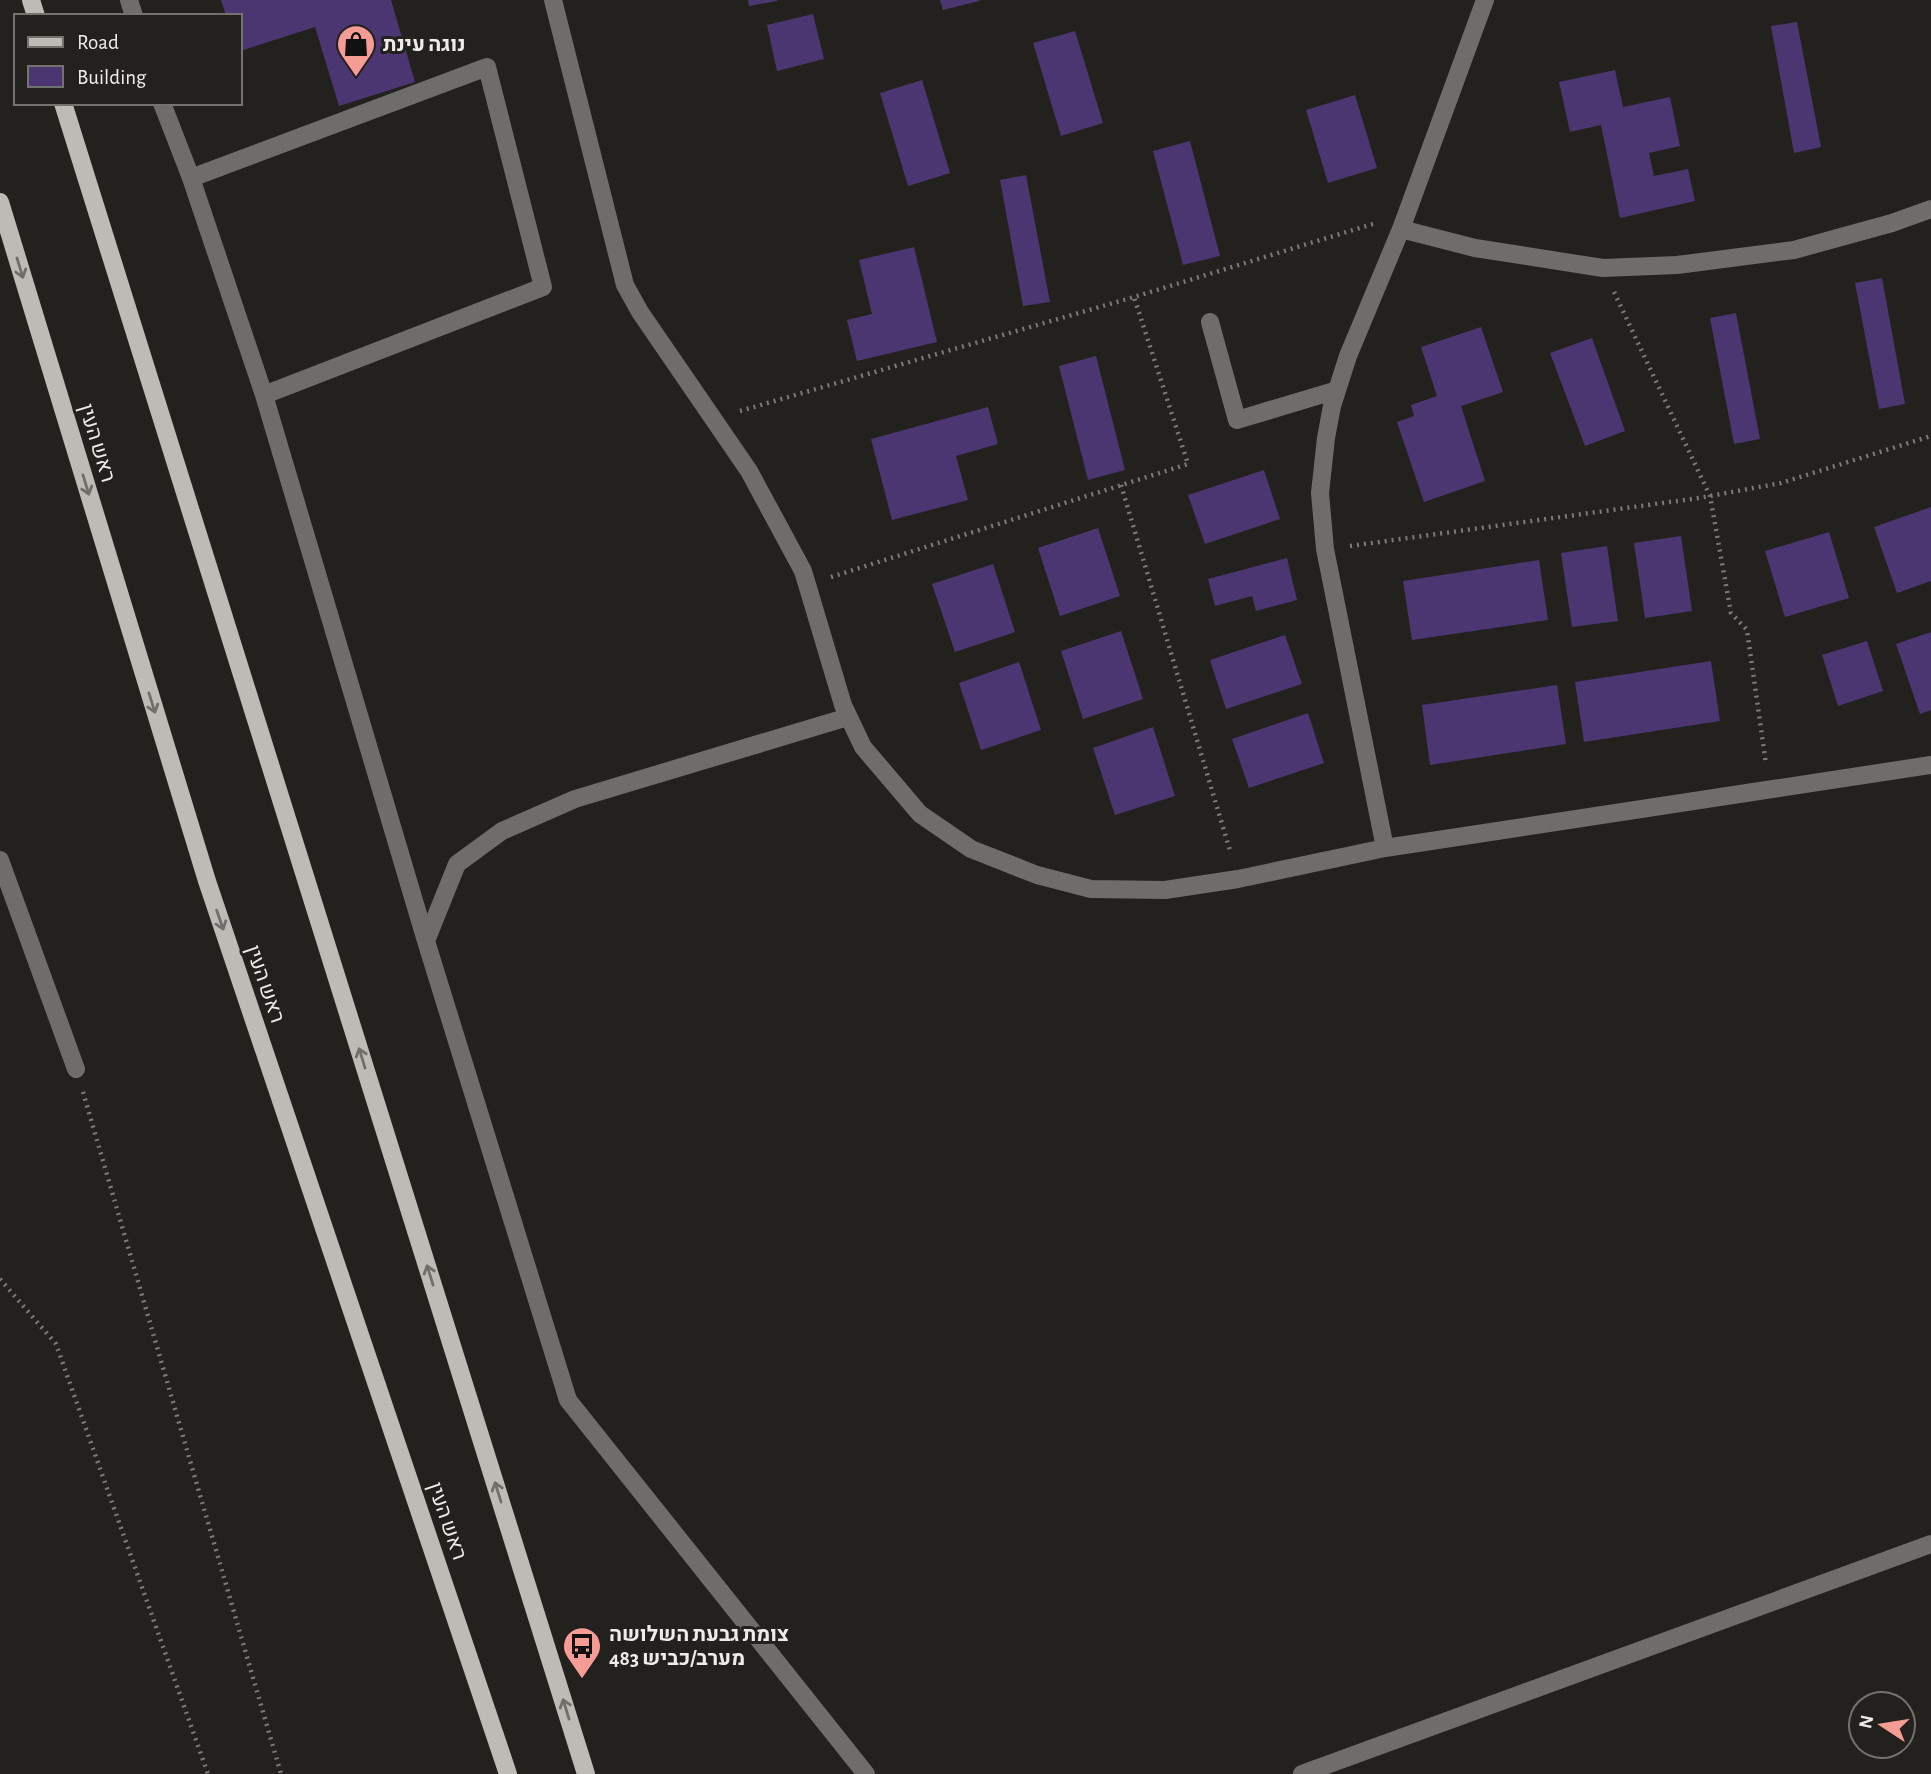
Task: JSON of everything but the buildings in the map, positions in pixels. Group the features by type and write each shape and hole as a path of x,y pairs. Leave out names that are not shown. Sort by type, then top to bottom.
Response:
{"main road":[{"path":"64,105 586,1774"},
{"name":"ראש העין","path":"0,202 206,881 508,1774"}],"street":[{"path":"553,0 625,285 640,312 750,471 803,571 843,705 863,747 920,814 971,849 1037,875 1091,889 1164,890 1238,879 1385,848 1931,765"},
{"path":"1385,848 1325,549 1320,493 1326,438 1348,356 1404,221 1485,0"},
{"path":"191,178 487,67 543,287 264,395"},
{"path":"163,105 191,178 264,395 426,942 568,1400 866,1774"},
{"path":"1404,221 1475,248 1603,268 1677,265 1794,250 1892,223 1931,209"},
{"path":"1210,322 1237,420 1337,390"},
{"path":"426,942 457,864 502,831 575,799 848,717"},
{"path":"0,860 76,1069"},
{"path":"1302,1774 1931,1544"}],"path":[{"path":"713,419 1404,221"},
{"path":"1603,268 1710,496 1731,613 1747,630 1770,789"},
{"path":"807,585 1188,464 1134,297"},
{"path":"1325,549 1710,496 1781,483 1931,436"},
{"path":"1121,485 1238,879"},
{"path":"76,1069 281,1774"},
{"path":"0,1279 56,1344 208,1774"}],"place":[{"name":"נוגה עינת","path":"356,78"},
{"name":"צומת גבעת השלושה מערב/כביש 483","path":"582,1680"}]}
